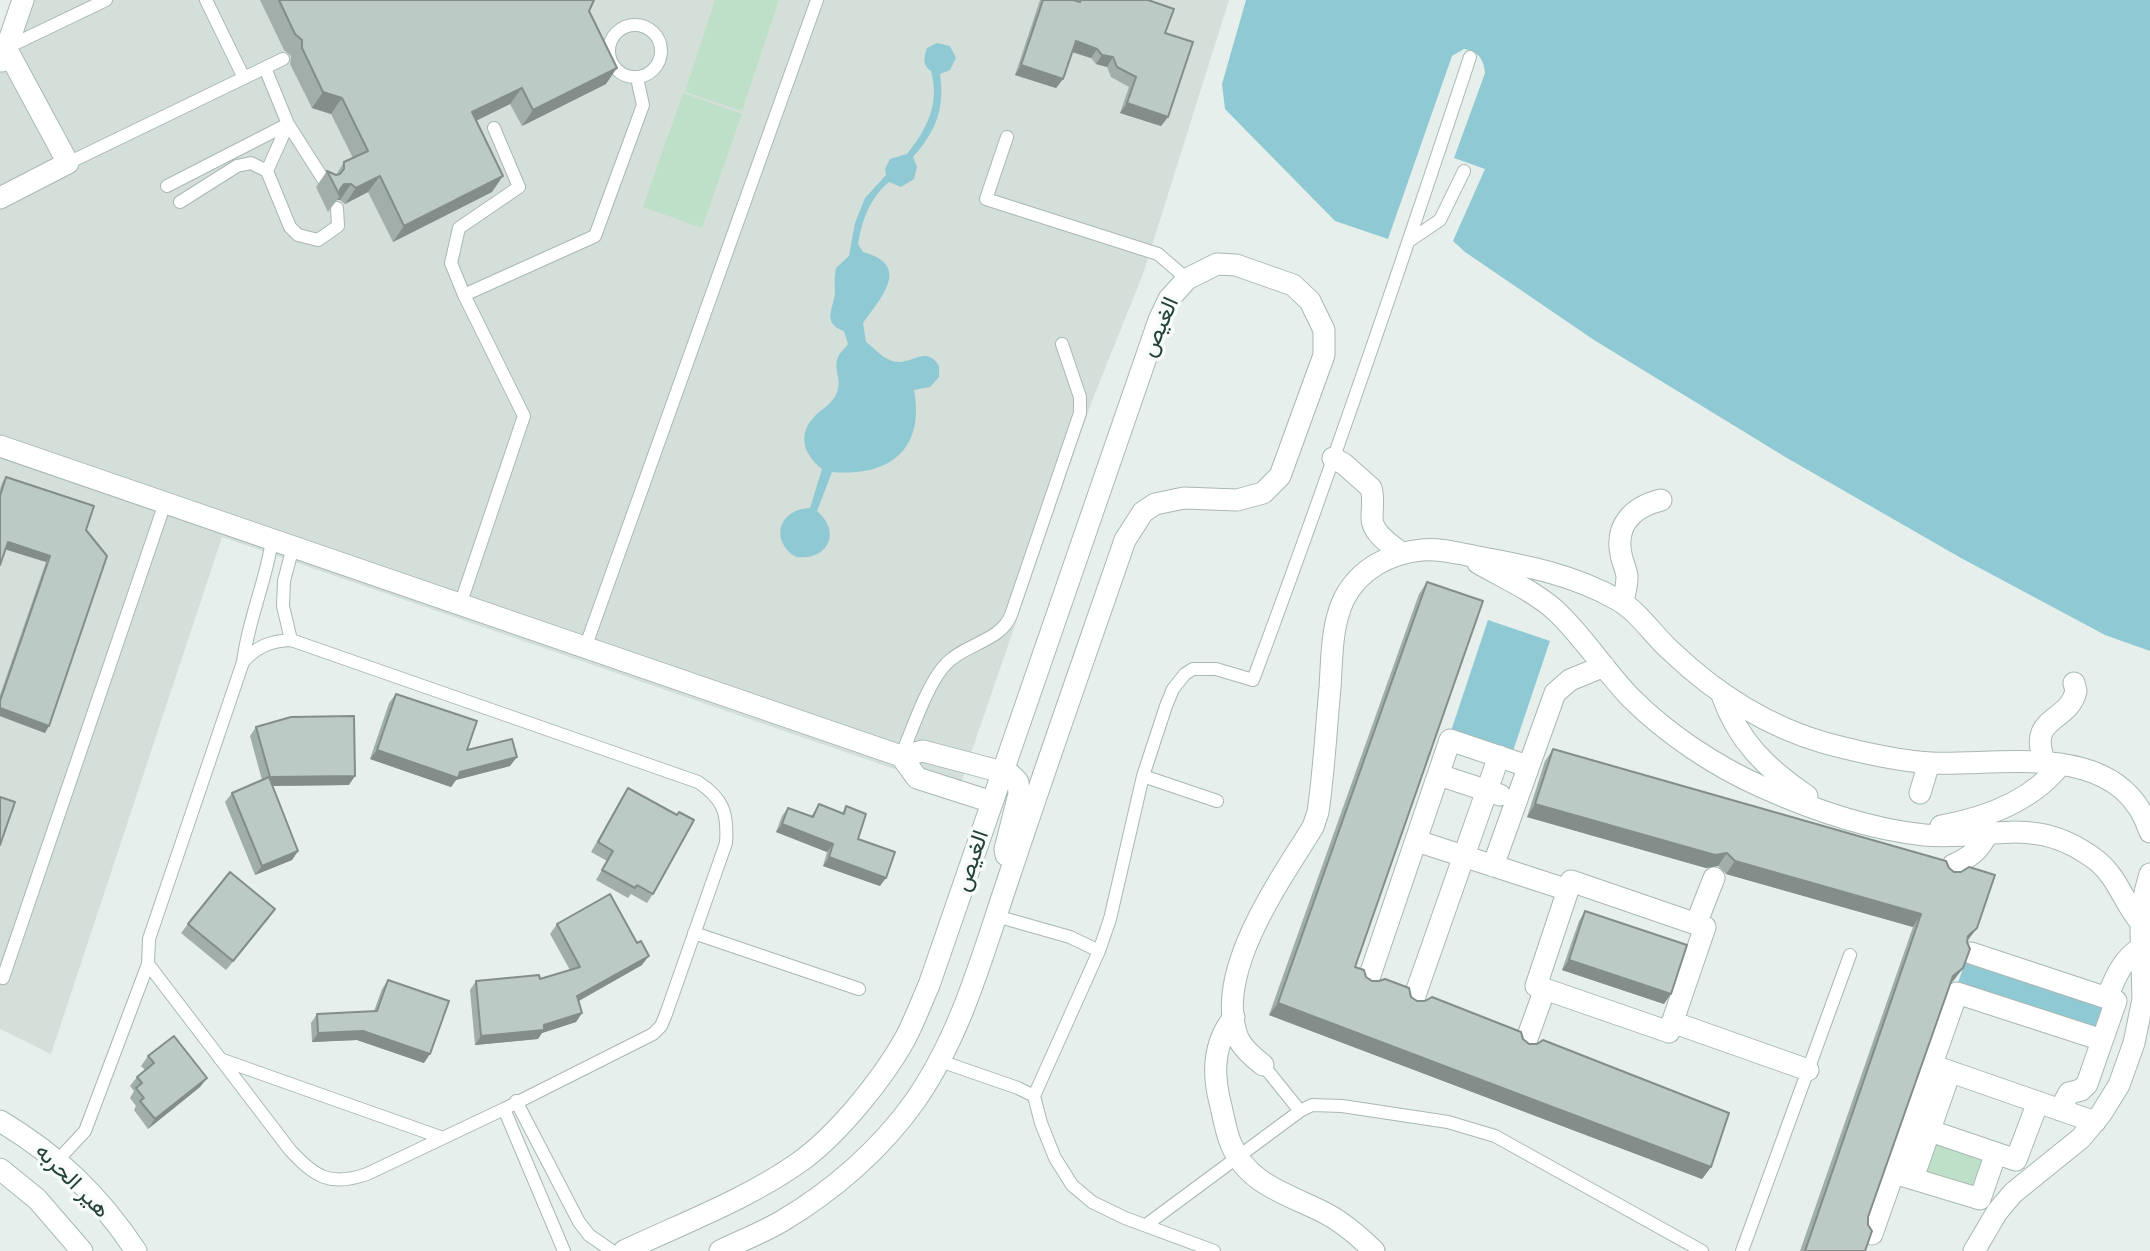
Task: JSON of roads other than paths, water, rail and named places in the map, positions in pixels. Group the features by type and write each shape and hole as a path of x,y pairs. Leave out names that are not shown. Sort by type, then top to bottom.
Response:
{"street":[{"path":"0,198 68,163 3,57 23,0"},
{"name":"الغيص","path":"624,1251 762,1186 803,1160 846,1119 905,1039 929,985 1159,320 1169,299 1187,279 1217,264 1236,265 1293,285 1310,301 1319,316 1324,330 1324,355 1280,476 1263,493 1237,500 1184,498 1155,504 1143,512 1125,540 996,916 955,1031 940,1061 914,1102 872,1151 821,1196 779,1223 720,1251"},
{"path":"0,446 901,756 923,751 1015,777 1019,794 1004,849 1011,871"},
{"path":"1333,458 1344,464 1371,488 1372,521 1375,529 1401,553"},
{"path":"1622,603 1626,576 1619,538 1623,526 1646,503 1661,500"},
{"path":"1263,1065 1250,1055 1238,1038 1233,992 1237,970 1251,930 1313,827 1318,812 1333,648 1339,613 1345,597 1364,572 1401,553 1425,549 1565,575 1622,603 1677,657 1722,695 1769,721 1826,743 1929,762 2053,763 2077,766 2108,778 2145,805 2150,832"},
{"path":"1461,554 1510,580 1554,610 1632,698 1683,740 1760,786 1837,821 1923,835 1989,827 2038,832 2063,840 2098,861 2113,878 2142,924"},
{"path":"1493,866 1555,693 1570,680 1604,666"},
{"path":"1950,872 1953,865 1978,851 1989,827 2019,799 2055,772 2053,763 2040,744 2044,728 2051,719 2067,709 2076,691 2074,682"},
{"path":"1722,695 1749,748 1785,782 1837,821"},
{"path":"1368,981 1450,740 1527,766"},
{"path":"901,756 917,778 992,802"},
{"path":"1413,1001 1499,756"},
{"path":"1920,793 1929,762"},
{"path":"1438,775 1516,800"},
{"path":"1417,841 1568,890"},
{"path":"1974,1251 2013,1193 2081,1138 2119,1085 2134,1043 2143,999 2142,924 2150,874"},
{"path":"1696,924 1714,878"},
{"path":"1572,881 1696,924 1705,927 1669,1032 1535,986 1572,881"},
{"path":"2107,998 2122,966 2142,947"},
{"path":"1971,953 2116,1001 2087,1084 2081,1090 2069,1093 2060,1110"},
{"path":"1525,1044 1545,989"},
{"path":"1872,1234 1904,1175 1940,1069 1957,993 2102,1041"},
{"path":"1234,1017 1223,1031 1215,1059 1218,1092 1230,1143 1238,1157 1247,1170 1263,1184 1344,1224 1374,1251"},
{"path":"1672,1022 1808,1070"},
{"path":"1940,1069 2095,1122"},
{"path":"1920,1127 2016,1160 2038,1102"},
{"name":"هير الحربه","path":"0,1121 58,1160 94,1197 136,1251"},
{"path":"1904,1175 1980,1199 1996,1153"},
{"name":"هير الحربه","path":"0,1169 37,1199 82,1251"}],"lane":[{"path":"3,57 106,0"},
{"path":"206,0 244,78"},
{"path":"585,648 817,0"},
{"path":"635,24 654,32 662,50 655,69 637,78 619,73 609,57 611,38 625,26 635,24"},
{"path":"1214,1251 1092,1202 1072,1185 1055,1158 1034,1096 1099,951 1110,919 1143,776 1174,689 1185,674 1193,669 1216,669 1253,680 1409,241 1470,57"},
{"path":"68,163 283,59"},
{"path":"265,68 288,124 325,183"},
{"path":"464,295 595,236 643,105 637,78"},
{"path":"267,171 288,124"},
{"path":"167,186 288,124"},
{"path":"460,605 524,416 464,295 451,262 459,228 519,187 494,128"},
{"path":"1007,137 986,199 1158,254 1187,279"},
{"path":"180,202 237,166 251,163 267,171 289,227 298,235 318,240 328,234 338,226 338,208"},
{"path":"1409,241 1440,220 1464,171"},
{"path":"901,756 922,706 946,663 1003,628 1012,615 1080,413 1080,397 1062,344"},
{"path":"3,978 165,503"},
{"path":"58,1160 85,1131 148,964 149,939 243,662 246,640 267,570 272,540"},
{"path":"291,640 283,606 284,581 293,547"},
{"path":"148,964 290,1150 307,1168 330,1180 358,1177 504,1109 634,1044 661,1027 726,844 728,822 722,806 712,792 683,776 291,640 264,645 243,662"},
{"path":"1143,776 1217,801"},
{"path":"996,916 1070,937 1099,951"},
{"path":"694,933 859,989"},
{"path":"1742,1251 1850,955"},
{"path":"220,1059 443,1138"},
{"path":"940,1061 1018,1087 1034,1096"},
{"path":"1263,1065 1300,1111"},
{"path":"516,1101 579,1222 589,1235 612,1251"},
{"path":"1146,1225 1300,1111 1312,1105 1342,1105 1448,1122 1495,1136 1702,1251"},
{"path":"504,1109 564,1251"}],"water":[{"path":"1246,0 2150,0 2150,651 2105,635 1961,558 1787,458 1594,340 1465,252 1453,241 1485,169 1454,158 1485,73 1482,60 1477,54 1464,49 1452,56 1388,239 1335,221 1225,109 1222,84"},
{"path":"937,43 950,46 956,58 950,70 940,74 940,109 928,138 913,157 917,167 914,179 901,187 889,182 882,188 868,210 858,244 863,252 878,258 886,265 889,274 884,293 863,323 866,342 885,358 894,361 930,357 939,366 939,377 930,387 914,390 914,429 908,444 898,455 886,464 870,470 832,472 817,511 829,528 828,543 816,554 796,557 782,542 781,526 791,514 810,508 822,469 807,452 805,432 813,418 836,394 839,385 837,361 848,344 844,331 837,328 831,319 836,268 849,256 855,223 865,198 886,175 885,169 890,159 907,154 926,125 934,94 931,71 926,66 925,58 927,48"},
{"path":"1488,620 1550,641 1513,751 1451,731"},
{"path":"1965,962 2109,1010 2101,1034 1957,986"}]}
